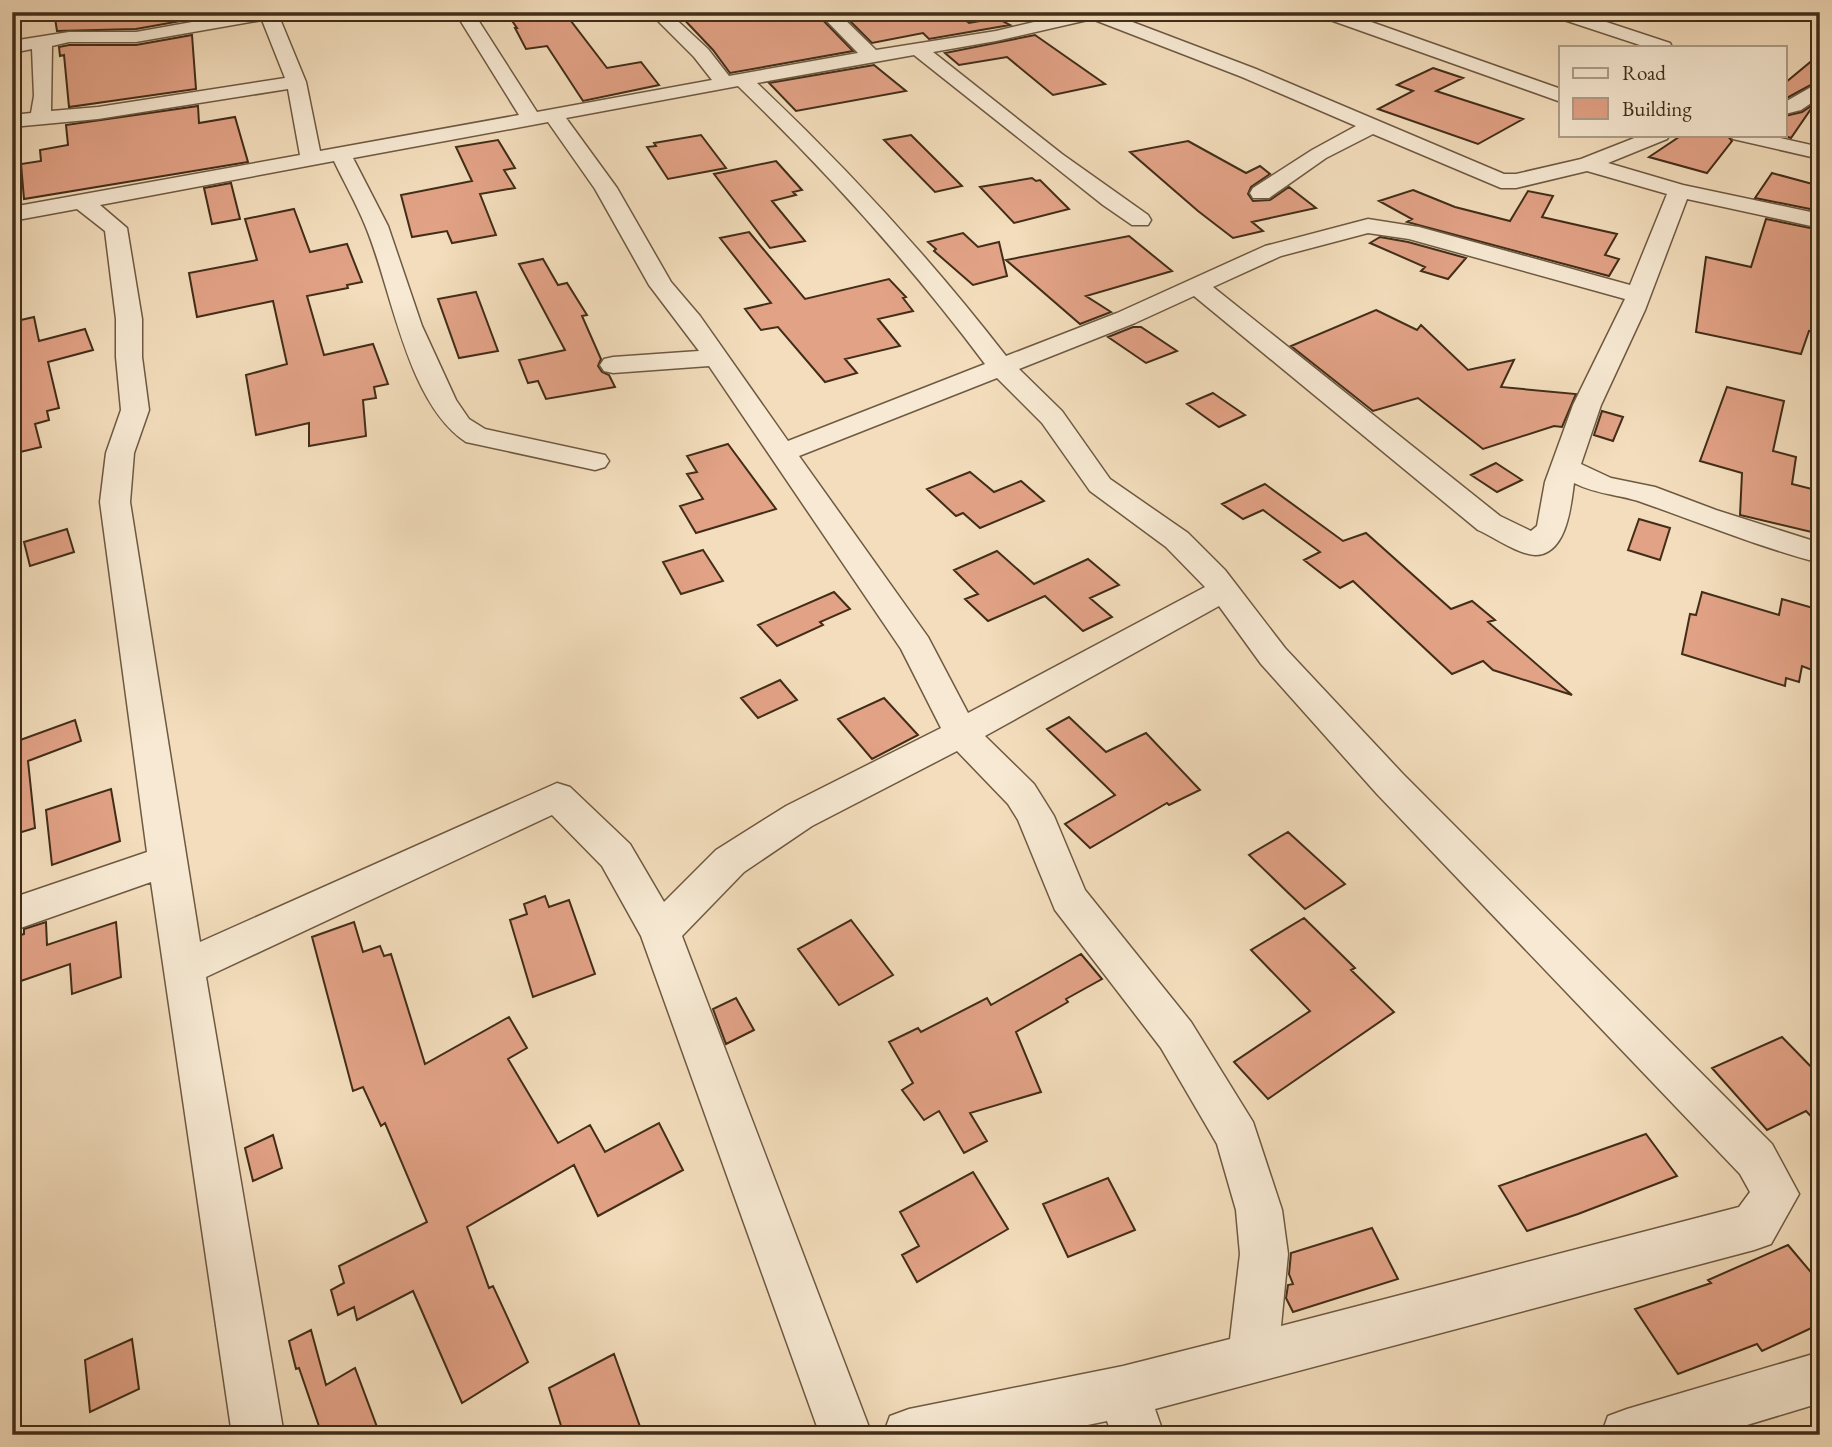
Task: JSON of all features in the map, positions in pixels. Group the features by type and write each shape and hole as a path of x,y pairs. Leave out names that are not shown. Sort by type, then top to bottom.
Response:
{"street":[{"path":"464,12 543,118 606,188 661,285 717,358 916,645 961,733 1020,794 1035,816 1069,900 1176,1035 1237,1137 1259,1210 1264,1254 1253,1358"},
{"path":"658,12 734,82 816,149 939,286 1001,367 1052,418 1100,485 1177,540 1214,577 1273,656 1390,784 1756,1158 1776,1194 1754,1227 1253,1358 1131,1414 909,1435"},
{"path":"827,12 872,56"},
{"path":"1325,12 1559,95"},
{"path":"1558,12 1660,46"},
{"path":"12,47 88,36 102,39 136,37 269,13 296,82 311,159"},
{"path":"12,214 872,56 996,36 1090,13 1249,73 1500,181 1516,181 1588,164 1658,136"},
{"path":"40,117 45,101 39,52 44,41"},
{"path":"918,49 1003,115 1042,150 1140,220"},
{"path":"12,121 98,113 296,82"},
{"path":"1786,85 1815,91"},
{"path":"1786,108 1794,106 1815,91"},
{"path":"1261,193 1319,154 1370,127"},
{"path":"1744,136 1820,153"},
{"path":"341,154 377,226 409,326 442,400 459,425 476,436 595,461"},
{"path":"1588,164 1679,191 1820,221"},
{"path":"1198,287 1489,523 1535,545 1552,529 1565,467 1587,405 1639,295 1679,191"},
{"path":"82,202 116,228 129,319 129,357 135,410 120,453 115,502 167,861 258,1435"},
{"path":"782,453 1198,287 1273,251 1368,226 1412,232 1639,295"},
{"path":"613,365 717,358"},
{"path":"1565,467 1603,486 1645,493 1705,517 1820,553"},
{"path":"660,932 730,861 799,816 961,733 1224,590"},
{"path":"184,968 557,797 616,855 660,932 846,1435"},
{"path":"12,915 167,861"},
{"path":"1627,1435 1820,1377"}],"building":[{"path":"54,12 191,12 192,19 136,29 57,31"},
{"path":"506,12 564,12 607,68 641,62 659,85 583,101 547,46 526,49"},
{"path":"677,12 815,12 853,51 730,73 713,50"},
{"path":"841,12 897,12 907,19 940,12 955,12 969,23 997,18 1010,25 929,39 923,33 872,43"},
{"path":"192,35 196,89 69,107 64,55 60,56 59,47 136,45"},
{"path":"1035,35 1105,84 1053,95 1007,57 959,65 945,53"},
{"path":"1820,54 1820,80 1786,98 1786,82"},
{"path":"874,65 906,91 796,111 769,83"},
{"path":"1433,68 1463,78 1436,91 1523,119 1478,144 1378,109 1413,91 1397,85"},
{"path":"1820,100 1820,108 1813,106 1791,138 1785,136 1786,116 1802,112"},
{"path":"198,106 199,123 235,117 248,162 24,199 21,164 41,161 40,150 68,145 66,125"},
{"path":"701,135 726,168 668,179 647,147 656,146 654,143"},
{"path":"911,135 962,186 935,192 884,140"},
{"path":"1680,136 1728,136 1732,141 1707,173 1649,157"},
{"path":"498,140 515,168 504,170 515,188 480,194 496,235 452,243 447,231 412,237 401,195 472,181 456,147"},
{"path":"1188,141 1246,173 1260,166 1270,174 1251,187 1248,194 1253,201 1270,200 1289,187 1316,208 1252,222 1263,231 1233,238 1130,152"},
{"path":"776,161 802,190 793,192 796,195 772,201 805,241 770,248 714,174"},
{"path":"1772,173 1820,186 1820,211 1755,198"},
{"path":"1032,178 1040,180 1069,209 1014,223 980,187"},
{"path":"231,183 240,219 212,224 204,188"},
{"path":"1413,190 1455,207 1510,221 1528,191 1553,196 1542,217 1617,234 1605,255 1619,259 1609,276 1407,222 1412,219 1379,201"},
{"path":"294,209 310,252 347,244 362,282 347,285 348,288 307,296 324,355 373,344 388,384 374,387 376,398 363,400 366,436 309,446 309,423 256,435 246,375 287,364 273,301 197,317 189,273 257,260 245,219"},
{"path":"1766,219 1820,230 1820,327 1817,326 1815,332 1809,331 1801,354 1696,332 1706,257 1751,267"},
{"path":"749,232 805,299 889,279 906,297 903,298 913,311 878,319 900,346 845,359 857,373 825,382 778,327 761,330 745,309 771,303 720,238"},
{"path":"963,233 978,247 999,242 1007,276 973,285 934,251 936,249 928,242"},
{"path":"1129,236 1172,271 1086,296 1111,312 1080,324 1006,260"},
{"path":"1380,237 1466,258 1448,279 1421,271 1425,267 1370,243"},
{"path":"543,259 558,285 567,283 587,315 582,316 601,359 598,366 602,372 609,375 615,387 546,399 538,381 528,383 519,360 565,350 519,264"},
{"path":"476,292 498,351 459,358 438,299"},
{"path":"1376,310 1417,330 1421,325 1468,370 1514,360 1501,387 1576,394 1562,427 1554,426 1483,449 1418,398 1373,411 1291,346"},
{"path":"34,317 39,341 85,329 93,350 48,362 59,408 47,411 49,420 35,424 41,447 12,454 12,322"},
{"path":"1133,327 1141,327 1177,351 1146,363 1108,337"},
{"path":"1727,387 1784,401 1773,451 1796,457 1792,484 1820,491 1820,534 1740,515 1742,473 1700,461"},
{"path":"1213,393 1245,415 1219,427 1187,404"},
{"path":"1602,411 1623,417 1613,441 1594,435"},
{"path":"728,444 776,509 696,533 680,506 703,499 687,474 697,472 687,456"},
{"path":"1496,463 1522,480 1497,492 1471,475"},
{"path":"970,472 994,492 1021,481 1044,501 980,528 963,513 956,516 927,489"},
{"path":"1265,484 1343,541 1366,533 1451,609 1472,601 1495,620 1488,622 1572,695 1493,670 1483,661 1452,674 1353,581 1340,588 1304,560 1320,552 1263,510 1243,519 1222,504"},
{"path":"1639,519 1670,528 1660,560 1628,550"},
{"path":"67,529 74,552 30,566 24,542"},
{"path":"703,550 723,581 681,594 663,562"},
{"path":"997,551 1034,584 1088,559 1119,585 1090,598 1112,617 1083,631 1045,596 988,621 965,599 978,594 954,570"},
{"path":"834,592 850,609 777,646 758,625"},
{"path":"1702,592 1779,615 1782,599 1820,610 1820,673 1802,666 1799,682 1786,678 1785,686 1682,654 1690,614 1696,615"},
{"path":"780,680 797,700 758,718 741,698"},
{"path":"884,698 918,735 872,759 838,719"},
{"path":"1069,717 1106,752 1146,733 1200,790 1169,805 1167,803 1090,848 1065,824 1115,795 1047,729"},
{"path":"75,720 81,741 28,761 35,828 12,835 12,743"},
{"path":"111,789 120,841 52,865 46,810"},
{"path":"1288,832 1345,884 1305,909 1249,855"},
{"path":"545,896 549,907 569,900 595,974 533,997 510,920 527,914 524,904"},
{"path":"1304,918 1355,968 1351,970 1394,1012 1268,1099 1234,1062 1310,1011 1251,950"},
{"path":"851,920 893,975 839,1005 798,949"},
{"path":"46,922 47,945 116,922 121,977 72,994 70,964 12,984 12,938 24,934 24,929"},
{"path":"354,922 363,952 380,946 384,956 391,954 425,1064 509,1017 527,1048 508,1059 558,1143 590,1125 605,1152 659,1123 683,1170 598,1216 574,1165 467,1227 489,1288 493,1286 528,1362 462,1403 413,1291 357,1320 354,1307 338,1315 331,1290 344,1283 339,1266 427,1222 385,1123 381,1126 363,1087 353,1091 312,937"},
{"path":"1081,954 1102,979 1016,1032 1041,1092 970,1113 987,1141 964,1153 939,1111 924,1120 902,1090 913,1083 889,1042 918,1028 921,1032 987,998 991,1005"},
{"path":"736,998 754,1030 726,1044 713,1009"},
{"path":"1782,1037 1820,1076 1820,1126 1806,1111 1767,1130 1712,1068"},
{"path":"1646,1134 1677,1176 1578,1214 1527,1231 1499,1186"},
{"path":"273,1135 282,1168 253,1181 245,1148"},
{"path":"973,1172 1008,1229 917,1282 902,1255 919,1246 900,1212"},
{"path":"1108,1178 1135,1230 1068,1257 1043,1204"},
{"path":"1372,1228 1398,1279 1293,1312 1286,1298 1288,1285 1293,1284 1289,1274 1291,1253"},
{"path":"1788,1245 1820,1283 1820,1324 1762,1351 1757,1344 1678,1374 1635,1309 1711,1283 1708,1280"},
{"path":"311,1330 326,1385 355,1368 380,1435 322,1435 299,1368 296,1369 289,1341"},
{"path":"132,1339 139,1389 90,1412 85,1360"},
{"path":"614,1354 643,1435 564,1435 549,1388"}]}
